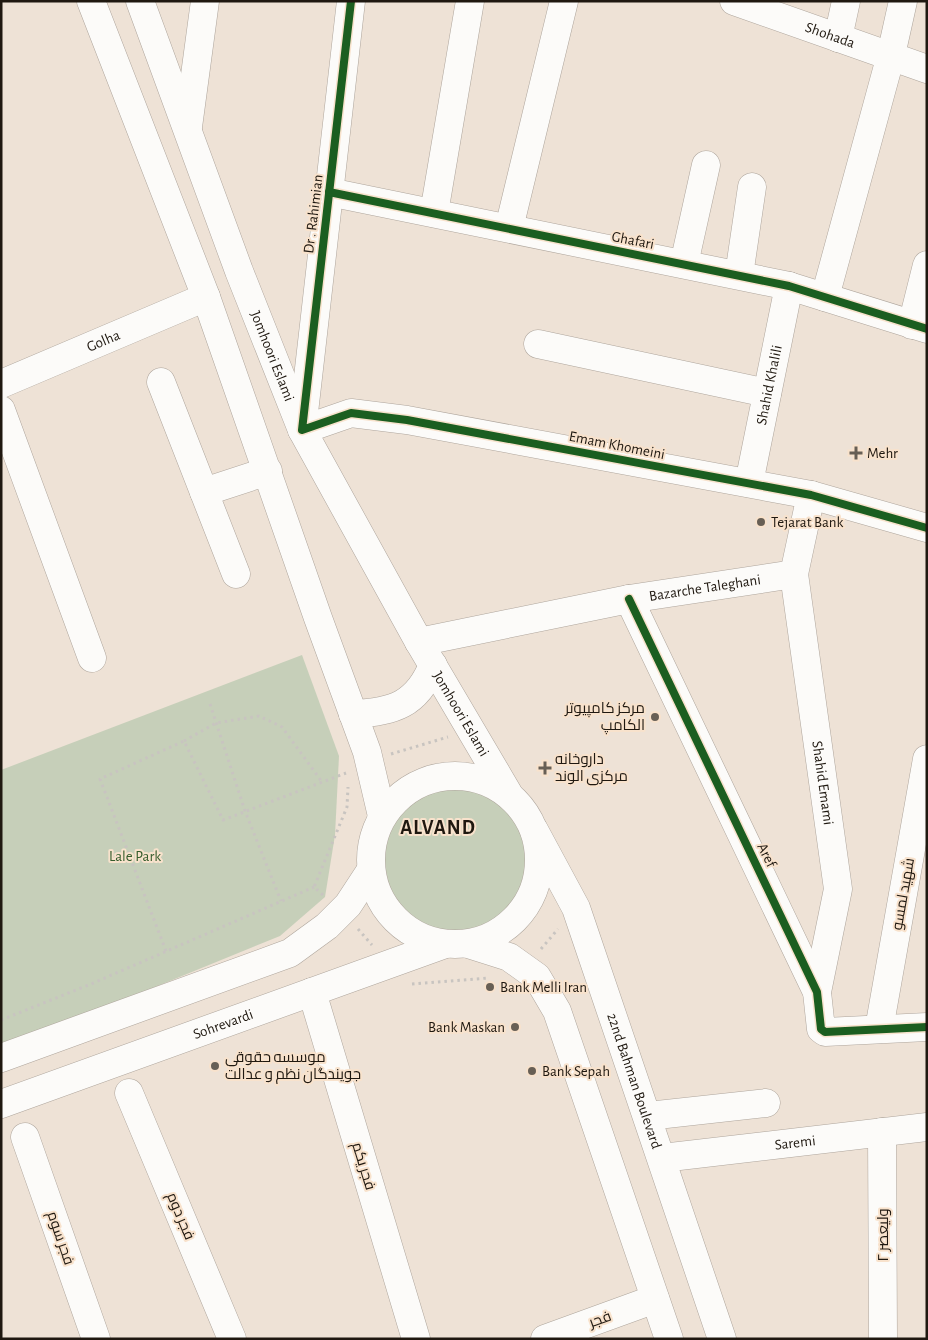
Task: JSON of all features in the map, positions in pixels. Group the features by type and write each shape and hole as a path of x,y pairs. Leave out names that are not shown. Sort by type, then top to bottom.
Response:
{"street":[{"path":"91,1 206,297 369,761 382,816"},
{"name":"Jomhoori Eslami","path":"140,1 188,127 239,271 302,430 426,654 508,793"},
{"path":"188,127 205,1"},
{"name":"Dr . Rahimian","path":"302,430 351,1"},
{"path":"434,213 470,1"},
{"path":"509,228 564,1"},
{"path":"838,38 846,1"},
{"path":"824,297 903,1"},
{"name":"Shohada","path":"741,2 927,69"},
{"path":"684,264 706,165"},
{"path":"738,276 752,187"},
{"name":"Ghafari","path":"329,192 789,286 919,327"},
{"path":"919,327 927,265"},
{"name":"Shahid Khalili","path":"749,484 789,286"},
{"name":"Golha","path":"1,384 206,297"},
{"path":"538,344 768,393"},
{"path":"162,382 236,574"},
{"path":"1,410 92,658"},
{"name":"Emam Khomeini","path":"302,430 351,414 397,419 811,495 927,528"},
{"path":"204,492 268,471"},
{"path":"794,574 811,495"},
{"name":"Bazarche Taleghani","path":"426,654 628,599 794,574"},
{"name":"Shahid Emami","path":"794,574 838,889 817,992"},
{"name":"Aref","path":"628,599 817,992 823,1032 879,1029 926,1023"},
{"path":"353,714 383,712 412,699 426,683 426,654"},
{"name":"شهید لمسو","path":"879,1029 927,759"},
{"path":"457,944 492,936 513,923 530,901 538,879 540,861 534,830 521,806 508,793 479,778 455,775 424,780 401,794 382,816 371,844 371,870 377,893 391,916 415,935 509,957 537,977 557,1011 669,1339"},
{"name":"22nd Bahman Boulevard","path":"534,830 576,908 722,1339"},
{"path":"1,1058 290,953 327,926 342,911 371,870"},
{"name":"Sohrevardi","path":"1,1104 390,964 457,944"},
{"name":"فجر یکم","path":"312,992 416,1339"},
{"path":"70,1033 84,1074"},
{"name":"فجر دوم","path":"129,1093 232,1339"},
{"path":"648,1116 766,1103"},
{"name":"Saremi","path":"662,1158 927,1127"},
{"name":"ولیعصر ۲","path":"882,1132 883,1339"},
{"name":"فجر سوم","path":"25,1137 96,1339"},
{"name":"فجر","path":"546,1339 655,1298"}],"path":[{"path":"210,704 245,811 280,901"},
{"path":"166,951 100,779 184,741 216,723 259,716 282,727 322,782"},
{"path":"369,761 470,729"},
{"path":"1,1020 314,887 347,807 349,772 223,820 184,741"},
{"path":"314,887 342,911 390,964 411,984 506,976 524,968 576,908"}],"green space":[{"name":"Lale Park","path":"302,655 339,756 335,835 325,897 280,936 1,1050 1,770"},
{"path":"463,776 487,782 515,800 533,828 538,844 538,876 533,892 515,920 502,930 479,941 447,944 431,941 415,934 401,925 390,914 374,884 371,852 374,836 381,820 390,806 401,795 431,779"}],"cycle path":[{"path":"351,1 302,430 351,413 407,420 811,495 927,528"},
{"path":"329,192 789,286 927,329"},
{"path":"629,599 817,992 821,1029 825,1032 927,1027"}],"place":[{"name":"Mehr","path":"856,453"},
{"name":"Tejarat Bank","path":"761,522"},
{"name":"مرکز کامپیوتر الکامپ","path":"655,717"},
{"name":"داروخانه مرکزی الوند","path":"545,768"},
{"name":"Bank Melli Iran","path":"490,987"},
{"name":"Bank Maskan","path":"515,1027"},
{"name":"موسسه حقوقی جویندگان نظم و عدالت","path":"215,1066"},
{"name":"Bank Sepah","path":"532,1071"}],"district":[{"name":"ALVAND","path":"438,827"}]}
